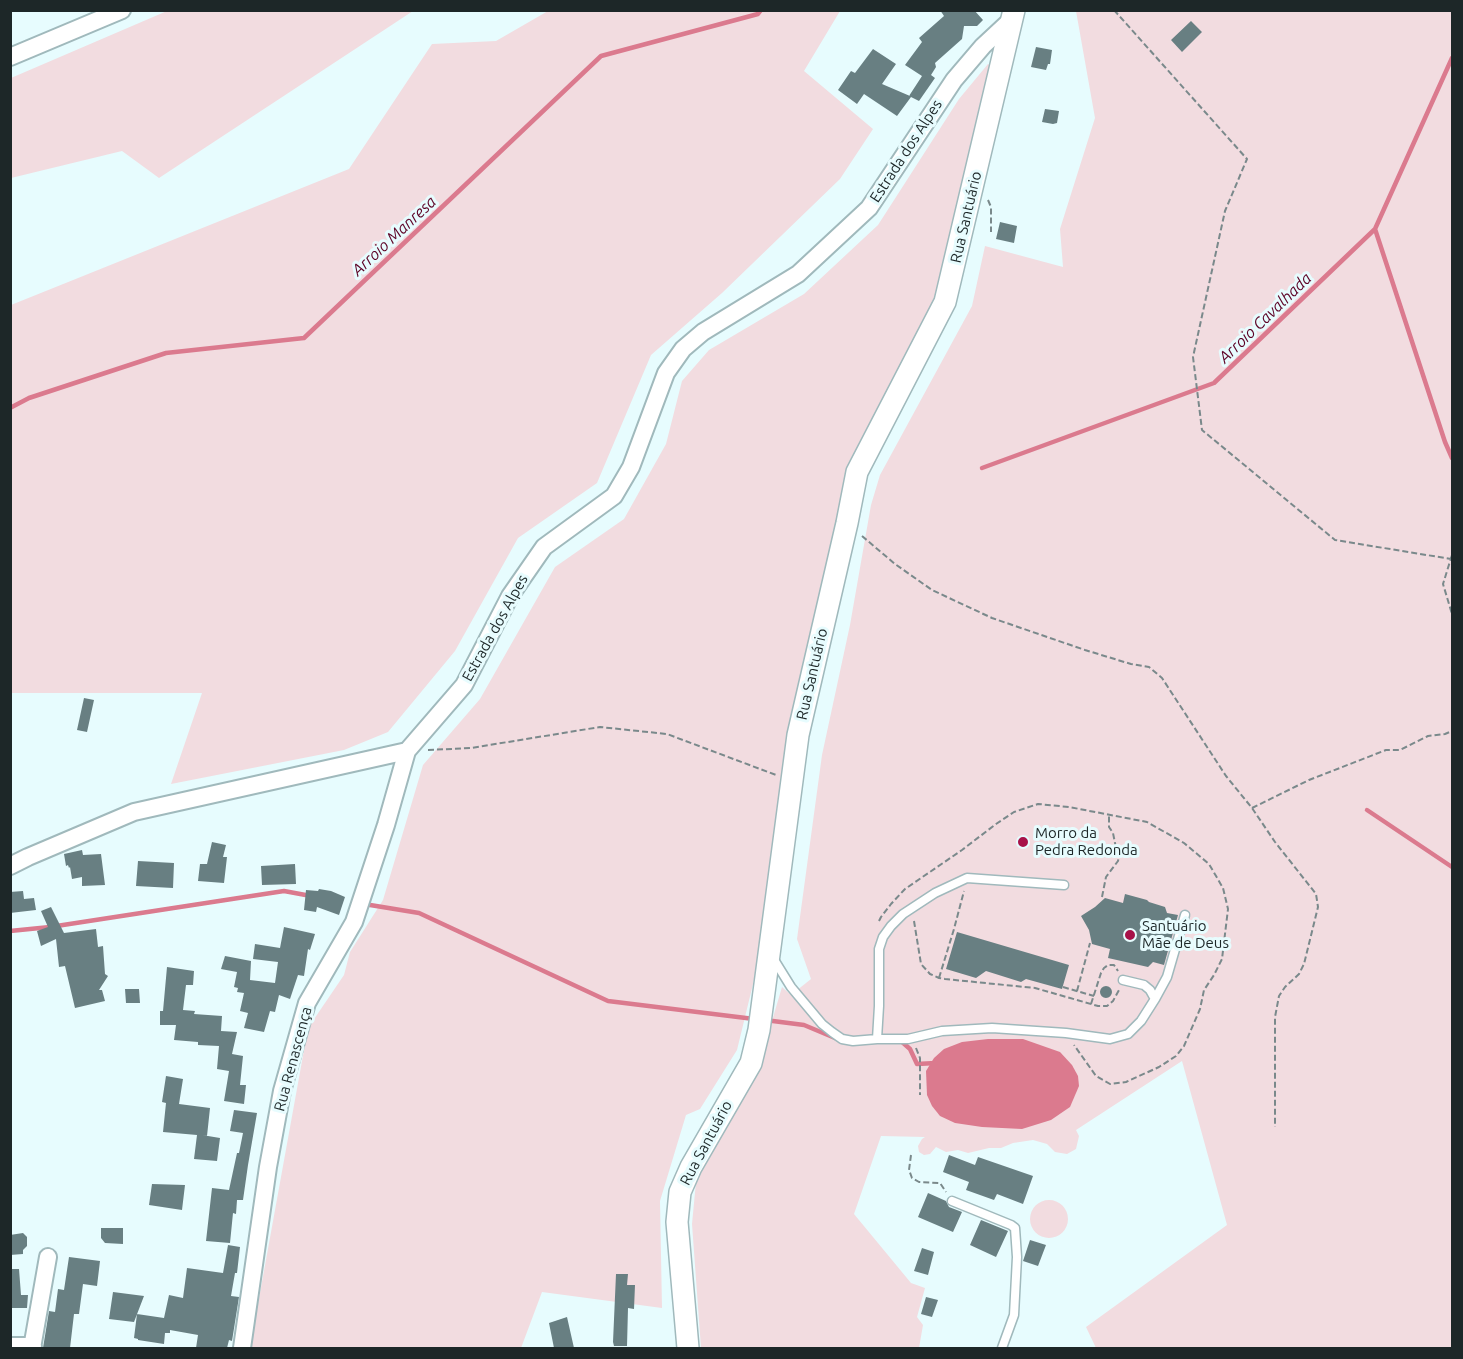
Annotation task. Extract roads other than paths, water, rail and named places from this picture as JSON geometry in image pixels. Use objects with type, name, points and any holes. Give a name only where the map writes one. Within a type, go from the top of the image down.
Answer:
[{"type":"street","points":[[10,57],[122,10]]},
{"type":"street","name":"Rua Santuário","points":[[688,1348],[677,1222],[680,1192],[691,1167],[751,1063],[759,1030],[798,735],[857,472],[945,302],[1013,14]]},
{"type":"street","name":"Estrada dos Alpes","points":[[407,751],[464,685],[510,596],[544,547],[614,496],[631,467],[666,373],[683,349],[703,332],[798,274],[870,208],[954,80],[1013,14]]},
{"type":"street","points":[[10,866],[134,812],[407,751]]},
{"type":"street","name":"Rua Renascença","points":[[242,1348],[268,1167],[282,1091],[307,1003],[354,922],[386,825],[407,751]]},
{"type":"street","points":[[10,1346],[33,1347],[48,1257]]},
{"type":"lane","points":[[876,1039],[879,1006],[879,949],[883,937],[903,914],[935,893],[967,879],[1064,885]]},
{"type":"lane","points":[[770,952],[791,987],[822,1023],[842,1039],[853,1041],[908,1039],[942,1031],[992,1028],[1110,1039],[1128,1034],[1141,1022],[1155,999],[1167,977],[1185,915]]},
{"type":"lane","points":[[1123,980],[1144,985],[1155,999]]},
{"type":"lane","points":[[952,1201],[1014,1228],[1017,1257],[1014,1314],[1002,1348]]},
{"type":"waterway","name":"Arroio Manresa","points":[[10,408],[29,398],[166,353],[304,338],[601,56],[758,14],[761,10]]},
{"type":"waterway","name":"Arroio Cavalhada","points":[[982,468],[1214,383],[1375,229],[1452,58]]},
{"type":"waterway","points":[[1375,229],[1452,458]]},
{"type":"waterway","points":[[1367,810],[1452,867]]},
{"type":"waterway","points":[[10,931],[50,927],[284,891],[311,896]]},
{"type":"waterway","points":[[364,904],[419,913],[608,1001],[754,1019]]},
{"type":"waterway","points":[[765,1020],[804,1025],[835,1038]]},
{"type":"waterway","points":[[901,1041],[910,1049],[917,1064],[936,1063]]},
{"type":"place","name":"Morro da Pedra Redonda","points":[[1023,842]]},
{"type":"place","name":"Santuário Mãe de Deus","points":[[1130,935]]}]
